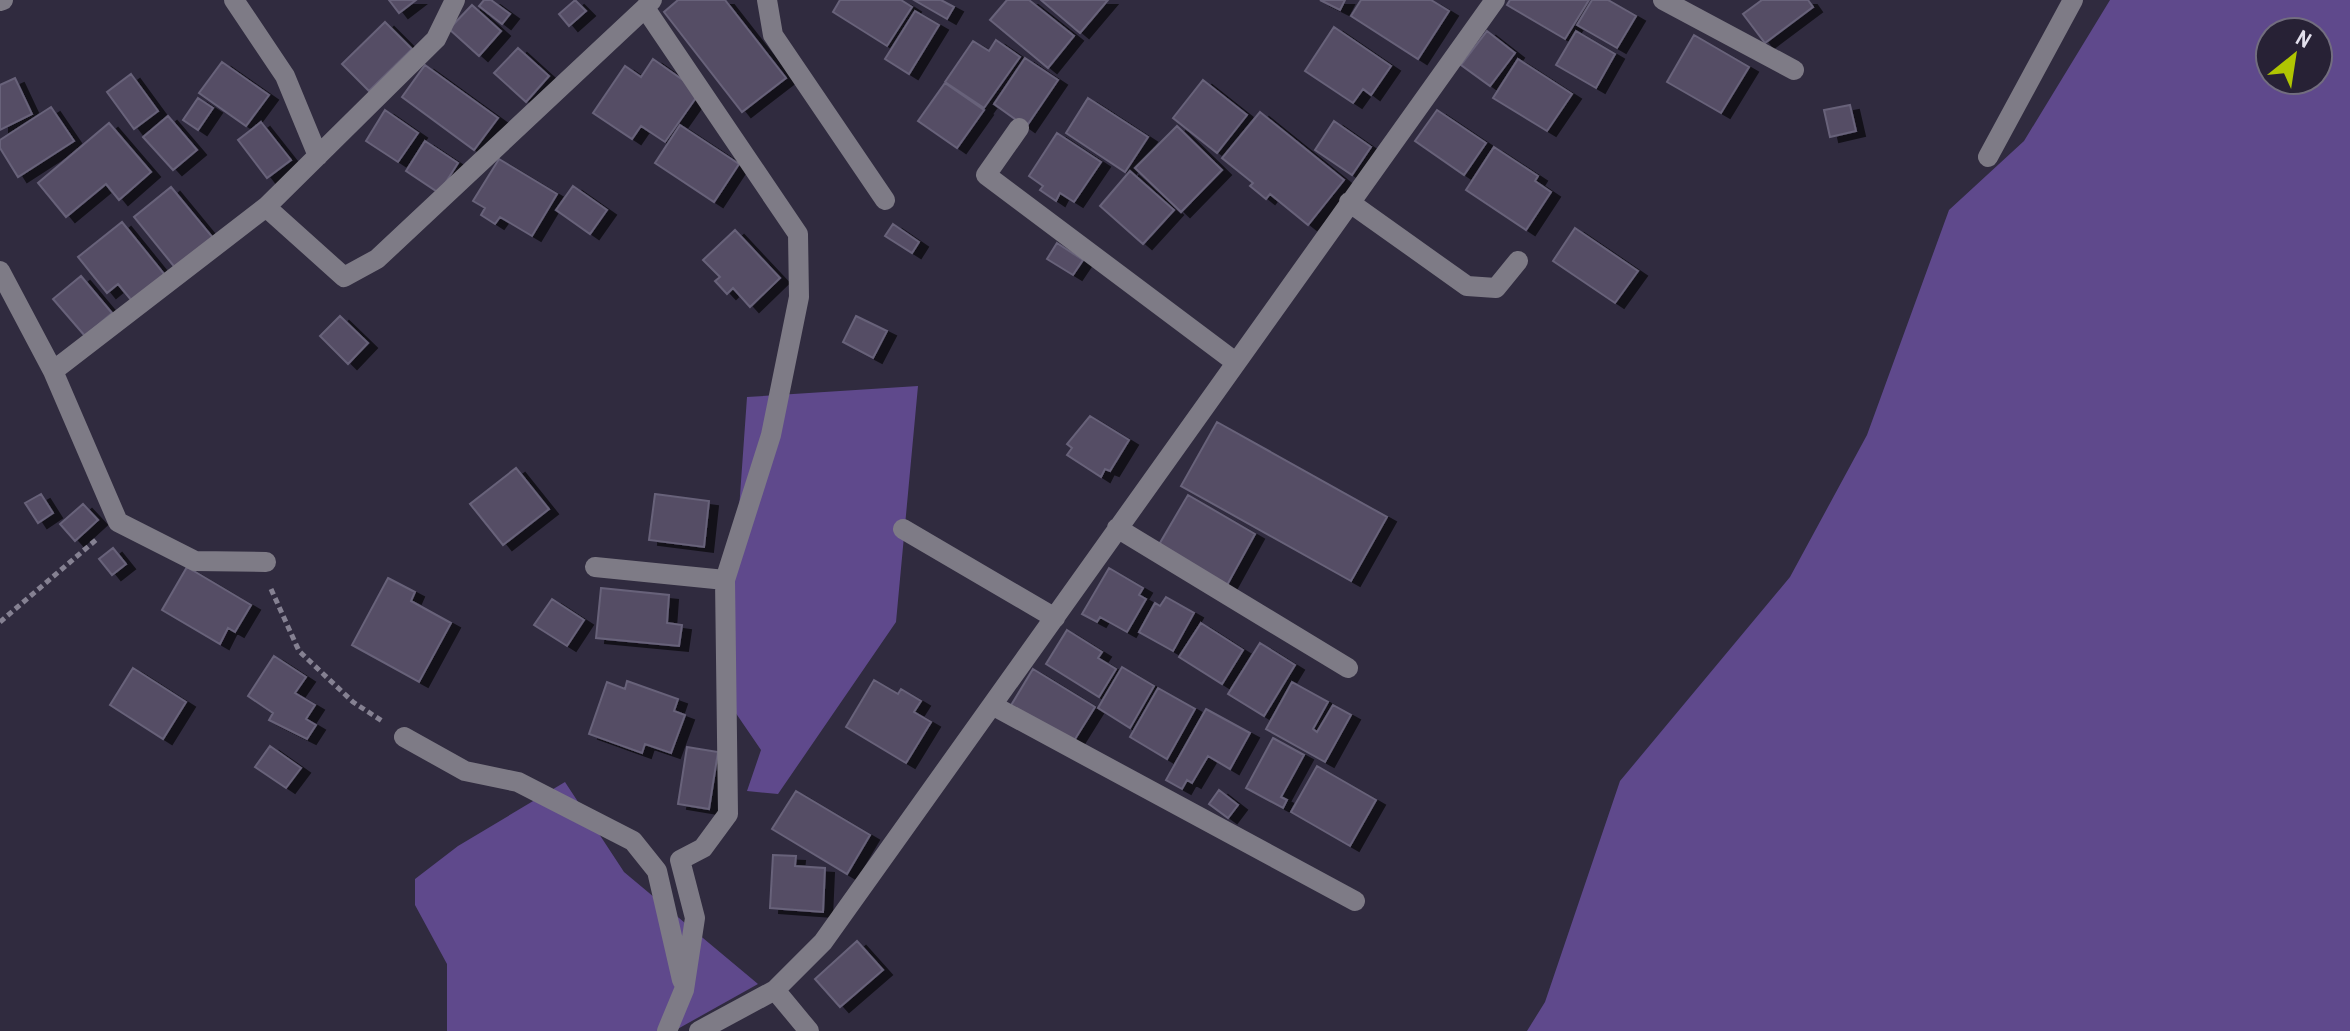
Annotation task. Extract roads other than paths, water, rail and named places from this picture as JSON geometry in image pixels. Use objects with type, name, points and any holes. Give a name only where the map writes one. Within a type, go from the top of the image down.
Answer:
[{"type":"street","points":[[234,0],[285,76],[318,156]]},
{"type":"street","points":[[53,371],[266,207],[436,39],[455,0]]},
{"type":"street","points":[[767,0],[773,35],[885,200]]},
{"type":"street","points":[[1663,0],[1794,70]]},
{"type":"street","points":[[1988,157],[2073,0]]},
{"type":"street","points":[[699,1031],[775,990],[823,942],[1491,1]]},
{"type":"street","points":[[266,207],[344,277],[377,259],[648,4],[798,234],[799,297],[771,435],[725,580],[728,814],[703,848],[680,860],[695,918],[684,990],[667,1031]]},
{"type":"street","points":[[1019,128],[986,175],[1234,361]]},
{"type":"street","points":[[1349,202],[1467,286],[1496,288],[1518,261]]},
{"type":"street","points":[[0,271],[53,371],[118,522],[195,561],[266,562]]},
{"type":"street","points":[[1117,528],[1348,668]]},
{"type":"street","points":[[903,529],[1055,618]]},
{"type":"street","points":[[595,567],[725,580]]},
{"type":"street","points":[[992,705],[1355,901]]},
{"type":"street","points":[[404,737],[465,771],[518,782],[633,841],[657,871],[684,990]]},
{"type":"street","points":[[775,990],[809,1031]]}]
